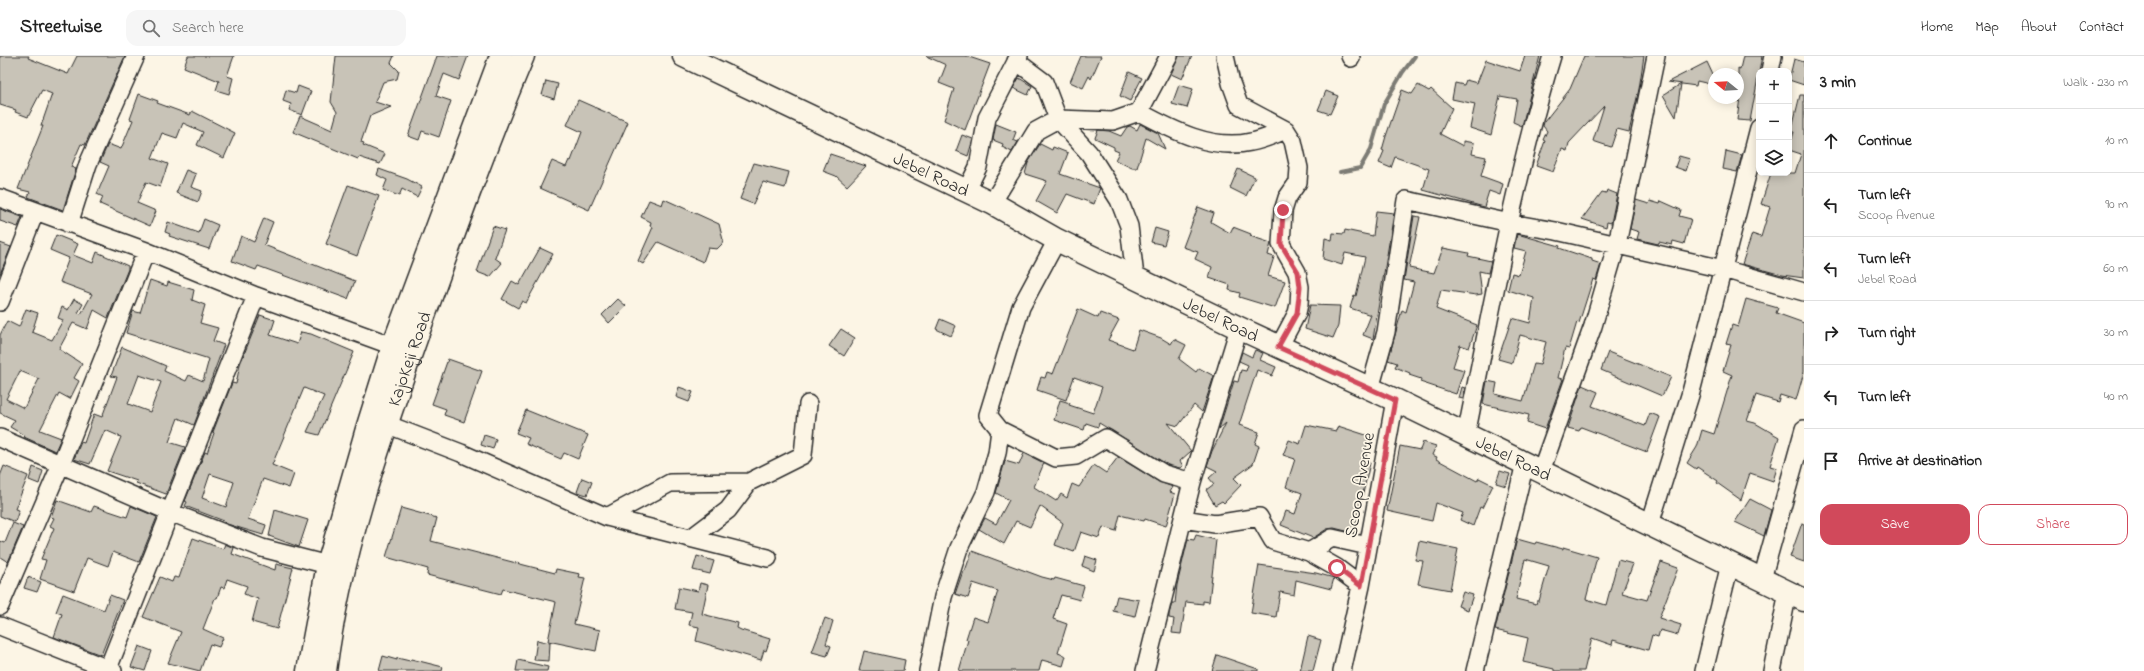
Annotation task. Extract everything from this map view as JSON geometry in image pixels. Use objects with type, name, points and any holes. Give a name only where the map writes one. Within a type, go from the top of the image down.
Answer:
[{"type":"main road","name":"KajoKeji Road","points":[[308,671],[328,565],[349,486],[393,346],[500,56]]},
{"type":"main road","name":"KajoKeji Road","points":[[325,671],[342,581],[360,505],[386,424],[475,174],[523,56]]},
{"type":"main road","name":"Jebel Road","points":[[684,56],[992,202],[1057,240],[1278,347],[1395,400],[1796,596]]},
{"type":"street","points":[[69,224],[88,164],[136,56]]},
{"type":"street","points":[[992,202],[1019,155],[1036,131],[1058,119],[1113,121],[1139,112],[1169,56]]},
{"type":"street","points":[[1226,56],[1231,83],[1239,105],[1286,130],[1293,141],[1300,178],[1287,198],[1283,210],[1281,244],[1298,272],[1300,287],[1297,313],[1278,347]]},
{"type":"street","points":[[1466,435],[1510,223],[1541,90],[1552,56]]},
{"type":"street","points":[[1475,671],[1533,467],[1593,326],[1617,244],[1656,56]]},
{"type":"street","points":[[1771,68],[1773,56]]},
{"type":"street","points":[[966,191],[978,167],[987,118],[1017,59],[1044,82],[1058,119],[1089,153],[1118,200],[1129,226],[1135,278]]},
{"type":"street","points":[[1139,112],[1197,140],[1217,142],[1251,142],[1286,130]]},
{"type":"street","points":[[1650,524],[1691,392],[1724,269],[1756,140]]},
{"type":"street","points":[[0,198],[146,252],[256,296],[393,346]]},
{"type":"street","points":[[1370,389],[1386,332],[1406,200],[1510,223],[1617,244],[1724,269],[1804,292]]},
{"type":"street","points":[[0,302],[35,212]]},
{"type":"street","points":[[1057,240],[1021,307],[988,415],[1000,430],[1056,458],[1076,456],[1106,438],[1164,474],[1192,482]]},
{"type":"street","points":[[0,606],[61,464],[146,252]]},
{"type":"street","points":[[0,626],[109,670],[256,296]]},
{"type":"street","points":[[1145,671],[1192,482],[1238,328]]},
{"type":"street","name":"Scoop Avenue","points":[[1342,671],[1361,586],[1395,400]]},
{"type":"street","points":[[607,517],[670,483],[749,482],[803,455],[808,404]]},
{"type":"street","points":[[386,424],[461,453],[607,517],[768,558]]},
{"type":"street","points":[[1762,579],[1804,429]]},
{"type":"street","points":[[928,671],[943,597],[959,548],[986,492],[997,453],[1000,430]]},
{"type":"street","points":[[0,438],[170,512],[262,548],[328,565]]},
{"type":"street","points":[[691,538],[728,510],[749,482]]},
{"type":"street","points":[[1183,519],[1215,524],[1259,517],[1273,541],[1309,552],[1337,568],[1361,586]]},
{"type":"street","points":[[1309,552],[1332,538],[1368,546]]},
{"type":"street","points":[[1704,671],[1730,564]]},
{"type":"street","points":[[1772,671],[1796,596]]},
{"type":"building","points":[[0,56],[29,56],[28,58],[68,74],[77,56],[125,56],[85,145],[81,144],[71,167],[76,169],[63,210],[28,197],[30,192],[18,189],[43,126],[41,126],[52,94],[42,90],[28,117],[15,112],[16,110],[0,105]]},
{"type":"building","points":[[188,56],[234,56],[227,76],[233,78],[229,94],[216,90],[219,81],[184,67]]},
{"type":"building","points":[[336,56],[394,56],[391,63],[399,71],[397,79],[383,82],[375,102],[391,107],[370,116],[361,142],[364,143],[363,145],[385,154],[380,164],[359,157],[358,159],[293,132],[300,116],[332,130],[337,112],[331,102]]},
{"type":"building","points":[[437,56],[468,56],[459,80],[444,74],[436,96],[451,101],[439,137],[422,131],[419,140],[408,136]]},
{"type":"building","points":[[926,56],[966,56],[990,64],[965,130],[944,120],[954,89],[939,83],[946,65]]},
{"type":"building","points":[[1081,56],[1101,56],[1091,79],[1089,76],[1083,88],[1070,82]]},
{"type":"building","points":[[1179,56],[1192,56],[1182,79],[1171,74]]},
{"type":"building","points":[[1525,56],[1540,56],[1522,126],[1513,122],[1517,99],[1500,96],[1491,135],[1470,128],[1475,104],[1452,99],[1455,83],[1464,85],[1466,80],[1477,83],[1486,60],[1520,71]]},
{"type":"building","points":[[1584,56],[1644,56],[1639,89],[1629,132],[1617,129],[1611,147],[1593,141],[1604,106],[1569,143],[1567,151],[1562,149],[1553,172],[1536,166],[1547,131],[1543,126],[1544,122],[1570,89]]},
{"type":"building","points":[[1743,56],[1762,56],[1760,68],[1756,68],[1756,88],[1750,121],[1737,120],[1739,104],[1744,104],[1744,68],[1740,68]]},
{"type":"building","points":[[1794,59],[1804,62],[1804,85],[1792,81],[1792,68]]},
{"type":"building","points":[[1707,62],[1710,68],[1708,68],[1708,84],[1697,81],[1696,86],[1668,82]]},
{"type":"building","points":[[1129,72],[1142,78],[1130,101],[1120,96]]},
{"type":"building","points":[[1019,78],[1032,86],[1028,95],[1013,88]]},
{"type":"building","points":[[546,81],[558,84],[554,99],[542,95]]},
{"type":"building","points":[[1681,84],[1676,117],[1663,95]]},
{"type":"building","points":[[1179,85],[1193,89],[1187,108],[1172,104]]},
{"type":"building","points":[[1418,85],[1429,91],[1431,89],[1452,108],[1440,134],[1463,146],[1463,141],[1474,143],[1472,154],[1486,157],[1481,176],[1503,184],[1500,195],[1489,191],[1484,207],[1423,190],[1429,169],[1395,157],[1391,168],[1379,163],[1384,151],[1382,150],[1386,136],[1402,90],[1412,94]]},
{"type":"building","points":[[298,86],[311,91],[302,115],[289,110],[291,104],[283,101],[286,90],[296,93]]},
{"type":"building","points":[[1326,91],[1338,96],[1330,114],[1318,110]]},
{"type":"building","points":[[139,94],[158,101],[157,103],[190,115],[192,111],[235,133],[224,158],[197,145],[203,132],[183,123],[177,138],[162,133],[152,158],[168,164],[160,187],[146,182],[137,203],[156,211],[150,226],[100,204],[103,197],[97,194],[109,166],[100,162],[108,144],[121,149],[133,120],[130,119]]},
{"type":"building","points":[[1800,95],[1804,95],[1804,278],[1782,275],[1742,264],[1752,234],[1761,237],[1770,207],[1761,204],[1770,176],[1792,176],[1792,173],[1795,173],[1801,154],[1792,151],[1792,138],[1794,132],[1792,132]]},
{"type":"building","points":[[578,100],[628,122],[589,210],[540,188],[552,161],[566,167],[569,160],[571,161],[582,132],[567,125]]},
{"type":"building","points":[[996,124],[1016,132],[1013,140],[1018,142],[1012,152],[1002,147],[1003,144],[993,140]]},
{"type":"building","points":[[1140,124],[1158,133],[1165,149],[1146,138],[1137,168],[1132,168],[1115,160],[1119,152],[1114,150],[1114,147],[1095,138],[1098,130],[1109,131],[1121,136],[1127,127],[1130,126],[1137,130]]},
{"type":"building","points":[[962,135],[973,139],[968,156],[956,151]]},
{"type":"building","points":[[1040,144],[1052,150],[1053,147],[1068,153],[1060,174],[1100,188],[1094,204],[1067,194],[1057,213],[1036,201],[1047,181],[1025,174],[1028,163]]},
{"type":"building","points":[[1726,151],[1742,155],[1737,172],[1723,169]]},
{"type":"building","points":[[830,154],[866,166],[847,186],[836,176],[823,171]]},
{"type":"building","points":[[1679,156],[1690,159],[1686,171],[1675,167]]},
{"type":"building","points":[[754,163],[789,172],[785,188],[763,182],[753,204],[740,199]]},
{"type":"building","points":[[379,169],[407,179],[422,187],[417,197],[402,189],[399,196],[383,190],[387,180],[377,175]]},
{"type":"building","points":[[1238,169],[1255,177],[1246,196],[1230,188]]},
{"type":"building","points":[[186,170],[196,174],[191,187],[202,191],[198,202],[176,193]]},
{"type":"building","points":[[348,185],[379,196],[357,256],[326,244]]},
{"type":"building","points":[[1607,190],[1617,194],[1611,223],[1607,222],[1606,227],[1582,219],[1602,192],[1606,193]]},
{"type":"building","points":[[664,199],[719,224],[723,240],[722,244],[717,249],[708,248],[703,262],[658,242],[643,264],[638,261],[653,227],[650,226],[651,222],[641,217],[649,200],[662,205]]},
{"type":"building","points":[[1636,200],[1649,204],[1650,201],[1660,204],[1661,201],[1681,210],[1679,216],[1691,219],[1684,244],[1673,241],[1672,245],[1659,242],[1658,244],[1637,239],[1639,232],[1630,229]]},
{"type":"building","points":[[1198,207],[1214,213],[1211,222],[1230,233],[1233,227],[1251,234],[1250,236],[1271,243],[1268,255],[1274,257],[1268,276],[1285,281],[1275,308],[1239,297],[1240,293],[1229,290],[1230,285],[1209,278],[1212,267],[1195,259],[1198,252],[1183,247]]},
{"type":"building","points":[[0,209],[22,217],[18,227],[0,221]]},
{"type":"building","points":[[1376,211],[1394,213],[1373,339],[1363,335],[1371,315],[1350,308],[1354,295],[1356,296],[1365,257],[1345,253],[1342,265],[1323,259],[1325,238],[1332,240],[1333,233],[1344,234],[1345,230],[1373,236]]},
{"type":"building","points":[[1414,216],[1420,217],[1409,268],[1434,273],[1443,248],[1469,253],[1468,256],[1491,261],[1488,273],[1479,271],[1482,294],[1476,295],[1441,290],[1436,309],[1477,325],[1469,348],[1460,345],[1453,367],[1464,370],[1456,394],[1420,382],[1421,379],[1409,375],[1410,373],[1395,367],[1397,363],[1388,360],[1402,310],[1406,312],[1414,282],[1404,280]]},
{"type":"building","points":[[264,218],[273,222],[264,245],[355,281],[348,299],[258,266],[256,270],[232,261],[241,236],[254,242]]},
{"type":"building","points":[[204,219],[218,225],[209,249],[169,236],[170,234],[165,232],[168,222],[199,233]]},
{"type":"building","points":[[493,226],[505,230],[495,258],[502,263],[490,277],[477,272]]},
{"type":"building","points":[[1155,228],[1168,232],[1164,245],[1151,242]]},
{"type":"building","points":[[1517,234],[1560,246],[1559,248],[1592,259],[1592,261],[1601,264],[1596,280],[1593,279],[1569,349],[1565,348],[1558,378],[1563,379],[1545,429],[1527,423],[1529,415],[1483,404],[1487,381],[1497,383],[1495,394],[1523,401],[1534,364],[1540,365],[1546,342],[1520,335],[1512,363],[1498,359],[1512,318],[1530,323],[1534,298],[1508,290],[1512,273],[1519,275],[1526,251],[1514,248]]},
{"type":"building","points":[[56,235],[78,244],[73,255],[93,263],[97,252],[128,266],[108,318],[94,310],[87,329],[73,323],[59,349],[82,364],[74,378],[79,381],[70,399],[59,393],[40,430],[61,438],[55,451],[24,437],[25,436],[10,427],[15,420],[0,413],[0,335],[7,321],[19,327],[26,309],[38,313],[32,332],[52,340],[63,320],[58,318],[62,307],[68,310],[74,299],[83,304],[78,313],[81,314],[92,294],[60,282],[69,258],[50,250]],"holes":[[[20,371],[39,379],[24,408],[6,399]]]},
{"type":"building","points":[[0,243],[11,247],[0,274]]},
{"type":"building","points":[[540,248],[553,254],[526,303],[522,301],[518,308],[502,299],[512,281],[519,285]]},
{"type":"building","points":[[150,280],[167,286],[168,282],[194,290],[192,300],[205,305],[200,323],[218,328],[213,341],[224,345],[194,425],[178,418],[169,442],[185,447],[166,494],[136,483],[137,481],[107,471],[121,437],[105,430],[90,464],[74,459],[81,442],[84,443],[94,414],[102,417],[117,377],[111,376],[122,347],[166,366],[164,371],[186,381],[189,375],[203,381],[209,359],[126,333],[133,311],[140,313]],"holes":[[[139,375],[161,382],[150,412],[128,404]]]},
{"type":"building","points":[[618,299],[626,306],[609,323],[602,315]]},
{"type":"building","points":[[1746,299],[1778,308],[1776,313],[1804,323],[1804,372],[1796,400],[1780,395],[1778,402],[1756,395],[1747,421],[1755,423],[1779,437],[1770,466],[1777,468],[1773,481],[1750,473],[1741,500],[1717,483],[1718,481],[1697,467],[1696,469],[1687,463],[1697,447],[1702,430],[1714,434],[1732,375],[1723,371],[1731,345],[1726,344],[1732,325],[1738,327]]},
{"type":"building","points":[[1310,305],[1340,306],[1338,326],[1333,338],[1305,329]]},
{"type":"building","points":[[1078,309],[1098,318],[1100,313],[1119,320],[1108,340],[1133,349],[1139,330],[1161,338],[1171,344],[1174,339],[1186,345],[1179,359],[1196,372],[1199,368],[1214,376],[1202,412],[1194,405],[1178,426],[1168,423],[1191,451],[1180,461],[1183,466],[1180,468],[1168,465],[1099,423],[1098,427],[1086,423],[1084,430],[1054,420],[1060,400],[1070,403],[1069,405],[1093,413],[1102,387],[1074,377],[1066,400],[1037,390],[1041,377],[1045,378],[1047,372],[1053,374]]},
{"type":"building","points":[[260,315],[275,320],[270,335],[297,344],[301,332],[311,334],[354,352],[319,435],[307,432],[324,396],[304,388],[272,465],[294,474],[289,488],[263,479],[248,519],[266,525],[263,535],[227,524],[224,521],[185,506],[187,502],[185,501],[205,452],[207,453],[214,433],[213,432],[232,383],[236,384],[240,364]],"holes":[[[210,474],[234,482],[226,507],[202,498]]]},
{"type":"building","points":[[940,319],[956,326],[951,336],[936,329]]},
{"type":"building","points":[[841,329],[855,338],[844,356],[829,346]]},
{"type":"building","points":[[1255,350],[1263,353],[1260,360],[1276,367],[1272,376],[1257,370],[1239,425],[1259,432],[1255,444],[1259,446],[1253,464],[1234,478],[1241,485],[1224,503],[1222,501],[1215,505],[1206,490],[1214,484],[1209,478],[1217,471],[1207,466],[1212,451],[1226,423],[1219,429],[1234,381],[1238,382],[1241,370],[1246,371],[1248,365],[1239,361],[1242,352],[1252,357]]},
{"type":"building","points":[[1608,352],[1671,377],[1662,396],[1601,370]]},
{"type":"building","points":[[448,359],[482,371],[464,422],[444,415],[446,409],[432,404]]},
{"type":"building","points":[[1582,385],[1598,392],[1592,406],[1645,426],[1650,413],[1660,417],[1647,452],[1581,427],[1579,431],[1568,428]]},
{"type":"building","points":[[679,387],[693,392],[689,402],[676,397]]},
{"type":"building","points":[[1462,387],[1465,388],[1463,399],[1459,398]]},
{"type":"building","points":[[526,410],[588,435],[578,459],[564,453],[561,459],[526,444],[529,438],[516,433]]},
{"type":"building","points":[[1306,425],[1336,431],[1338,426],[1369,436],[1365,451],[1367,451],[1365,462],[1370,463],[1354,533],[1334,528],[1327,529],[1313,538],[1281,525],[1286,511],[1295,514],[1302,493],[1286,487],[1295,459],[1283,455],[1289,440],[1300,444]]},
{"type":"building","points":[[484,435],[496,439],[493,449],[481,445]]},
{"type":"building","points":[[1423,442],[1436,446],[1432,455],[1437,457],[1436,459],[1477,481],[1479,478],[1493,485],[1482,508],[1480,507],[1473,526],[1460,520],[1463,513],[1436,503],[1432,521],[1387,511],[1400,446],[1420,450]]},
{"type":"building","points":[[1024,453],[1044,463],[1034,487],[1056,501],[1061,494],[1067,498],[1072,484],[1079,487],[1094,465],[1106,473],[1118,457],[1159,482],[1173,487],[1170,492],[1175,494],[1166,526],[1145,519],[1144,521],[1120,515],[1116,531],[1103,527],[1099,538],[1081,532],[1074,552],[1055,545],[1063,523],[1040,506],[1030,527],[1016,521],[1004,544],[979,529],[985,518],[996,524],[1009,500],[996,493],[1005,461],[1019,465]]},
{"type":"building","points":[[4,466],[28,476],[15,509],[19,510],[15,522],[0,516],[0,476]]},
{"type":"building","points":[[33,467],[43,471],[39,484],[29,480]]},
{"type":"building","points":[[1500,471],[1510,474],[1506,486],[1496,483]]},
{"type":"building","points":[[582,478],[592,482],[587,495],[577,492]]},
{"type":"building","points":[[1750,499],[1771,510],[1764,536],[1735,522]]},
{"type":"building","points":[[57,500],[91,512],[94,506],[127,517],[131,506],[157,517],[139,562],[113,552],[108,566],[87,558],[74,591],[40,579],[46,560],[41,559],[54,528],[50,526],[54,518],[51,517]]},
{"type":"building","points":[[401,508],[437,518],[431,541],[555,573],[556,569],[580,574],[579,577],[585,578],[574,624],[600,630],[596,651],[548,641],[556,602],[503,589],[501,594],[427,575],[428,569],[386,557]]},
{"type":"building","points":[[275,510],[308,520],[299,547],[269,536]]},
{"type":"building","points":[[13,523],[23,527],[8,562],[0,557],[0,541],[5,543]]},
{"type":"building","points":[[1802,523],[1804,524],[1804,562],[1790,557]]},
{"type":"building","points":[[1196,535],[1216,540],[1209,602],[1203,601],[1203,604],[1186,602],[1181,634],[1172,633],[1174,619],[1169,618],[1169,614],[1172,603],[1175,603],[1177,585],[1188,539],[1194,540]]},
{"type":"building","points":[[193,538],[223,549],[225,544],[234,548],[232,554],[275,570],[276,564],[293,568],[277,629],[252,622],[258,599],[244,594],[247,586],[227,579],[224,588],[221,587],[217,598],[215,598],[203,629],[223,638],[219,647],[210,644],[200,671],[168,663],[181,632],[143,617],[160,577],[172,582],[174,577],[179,578]]},
{"type":"building","points":[[1517,539],[1563,549],[1563,547],[1597,557],[1586,599],[1606,605],[1618,560],[1633,564],[1622,593],[1647,600],[1661,562],[1678,568],[1659,618],[1681,625],[1678,635],[1660,630],[1658,637],[1652,635],[1648,650],[1613,640],[1612,645],[1592,638],[1584,671],[1554,671],[1554,669],[1523,662],[1528,638],[1495,630]],"holes":[[[1525,559],[1549,566],[1539,601],[1537,601],[1536,604],[1516,599]]]},
{"type":"building","points":[[1419,541],[1458,549],[1450,590],[1418,584],[1423,561],[1415,560]]},
{"type":"building","points":[[972,551],[1042,577],[1054,580],[1055,578],[1084,586],[1080,600],[1061,595],[1053,619],[1067,624],[1058,653],[1066,656],[1063,666],[1042,660],[1039,671],[959,671],[968,640],[966,639],[973,617],[988,622],[998,591],[973,583],[968,598],[955,594]]},
{"type":"building","points":[[697,556],[714,561],[710,574],[693,570]]},
{"type":"building","points":[[1085,556],[1097,560],[1094,571],[1082,566]]},
{"type":"building","points":[[1259,565],[1316,573],[1334,578],[1331,589],[1296,580],[1294,595],[1280,592],[1276,617],[1251,613]]},
{"type":"building","points":[[28,577],[41,582],[37,592],[24,588]]},
{"type":"building","points":[[700,583],[708,585],[702,614],[738,623],[737,628],[741,630],[770,639],[761,660],[696,641],[699,627],[689,625],[692,612],[675,609],[679,587],[698,591]]},
{"type":"building","points":[[1463,592],[1473,595],[1468,610],[1458,606]]},
{"type":"building","points":[[63,594],[104,610],[110,595],[123,600],[101,655],[54,637],[62,614],[56,612]]},
{"type":"building","points":[[1117,596],[1139,600],[1135,616],[1113,611]]},
{"type":"building","points":[[825,618],[833,621],[826,644],[831,646],[827,656],[812,652]]},
{"type":"building","points":[[1308,636],[1321,640],[1313,671],[1300,671]]},
{"type":"building","points":[[537,640],[550,643],[549,661],[534,660]]},
{"type":"building","points":[[139,646],[152,651],[145,671],[131,667]]},
{"type":"building","points":[[864,651],[905,660],[903,671],[859,671]]},
{"type":"building","points":[[1217,655],[1258,669],[1258,671],[1212,671]]},
{"type":"building","points":[[383,656],[397,660],[397,658],[410,661],[411,659],[443,667],[442,671],[379,671]]},
{"type":"building","points":[[518,660],[548,667],[547,671],[516,671]]},
{"type":"waterway","points":[[1340,172],[1360,168],[1371,149],[1384,104],[1403,72],[1415,56]]},
{"type":"route","points":[[1283,210],[1281,244],[1288,259],[1298,272],[1300,287],[1297,313],[1278,347],[1395,400],[1361,586],[1337,568]]}]
